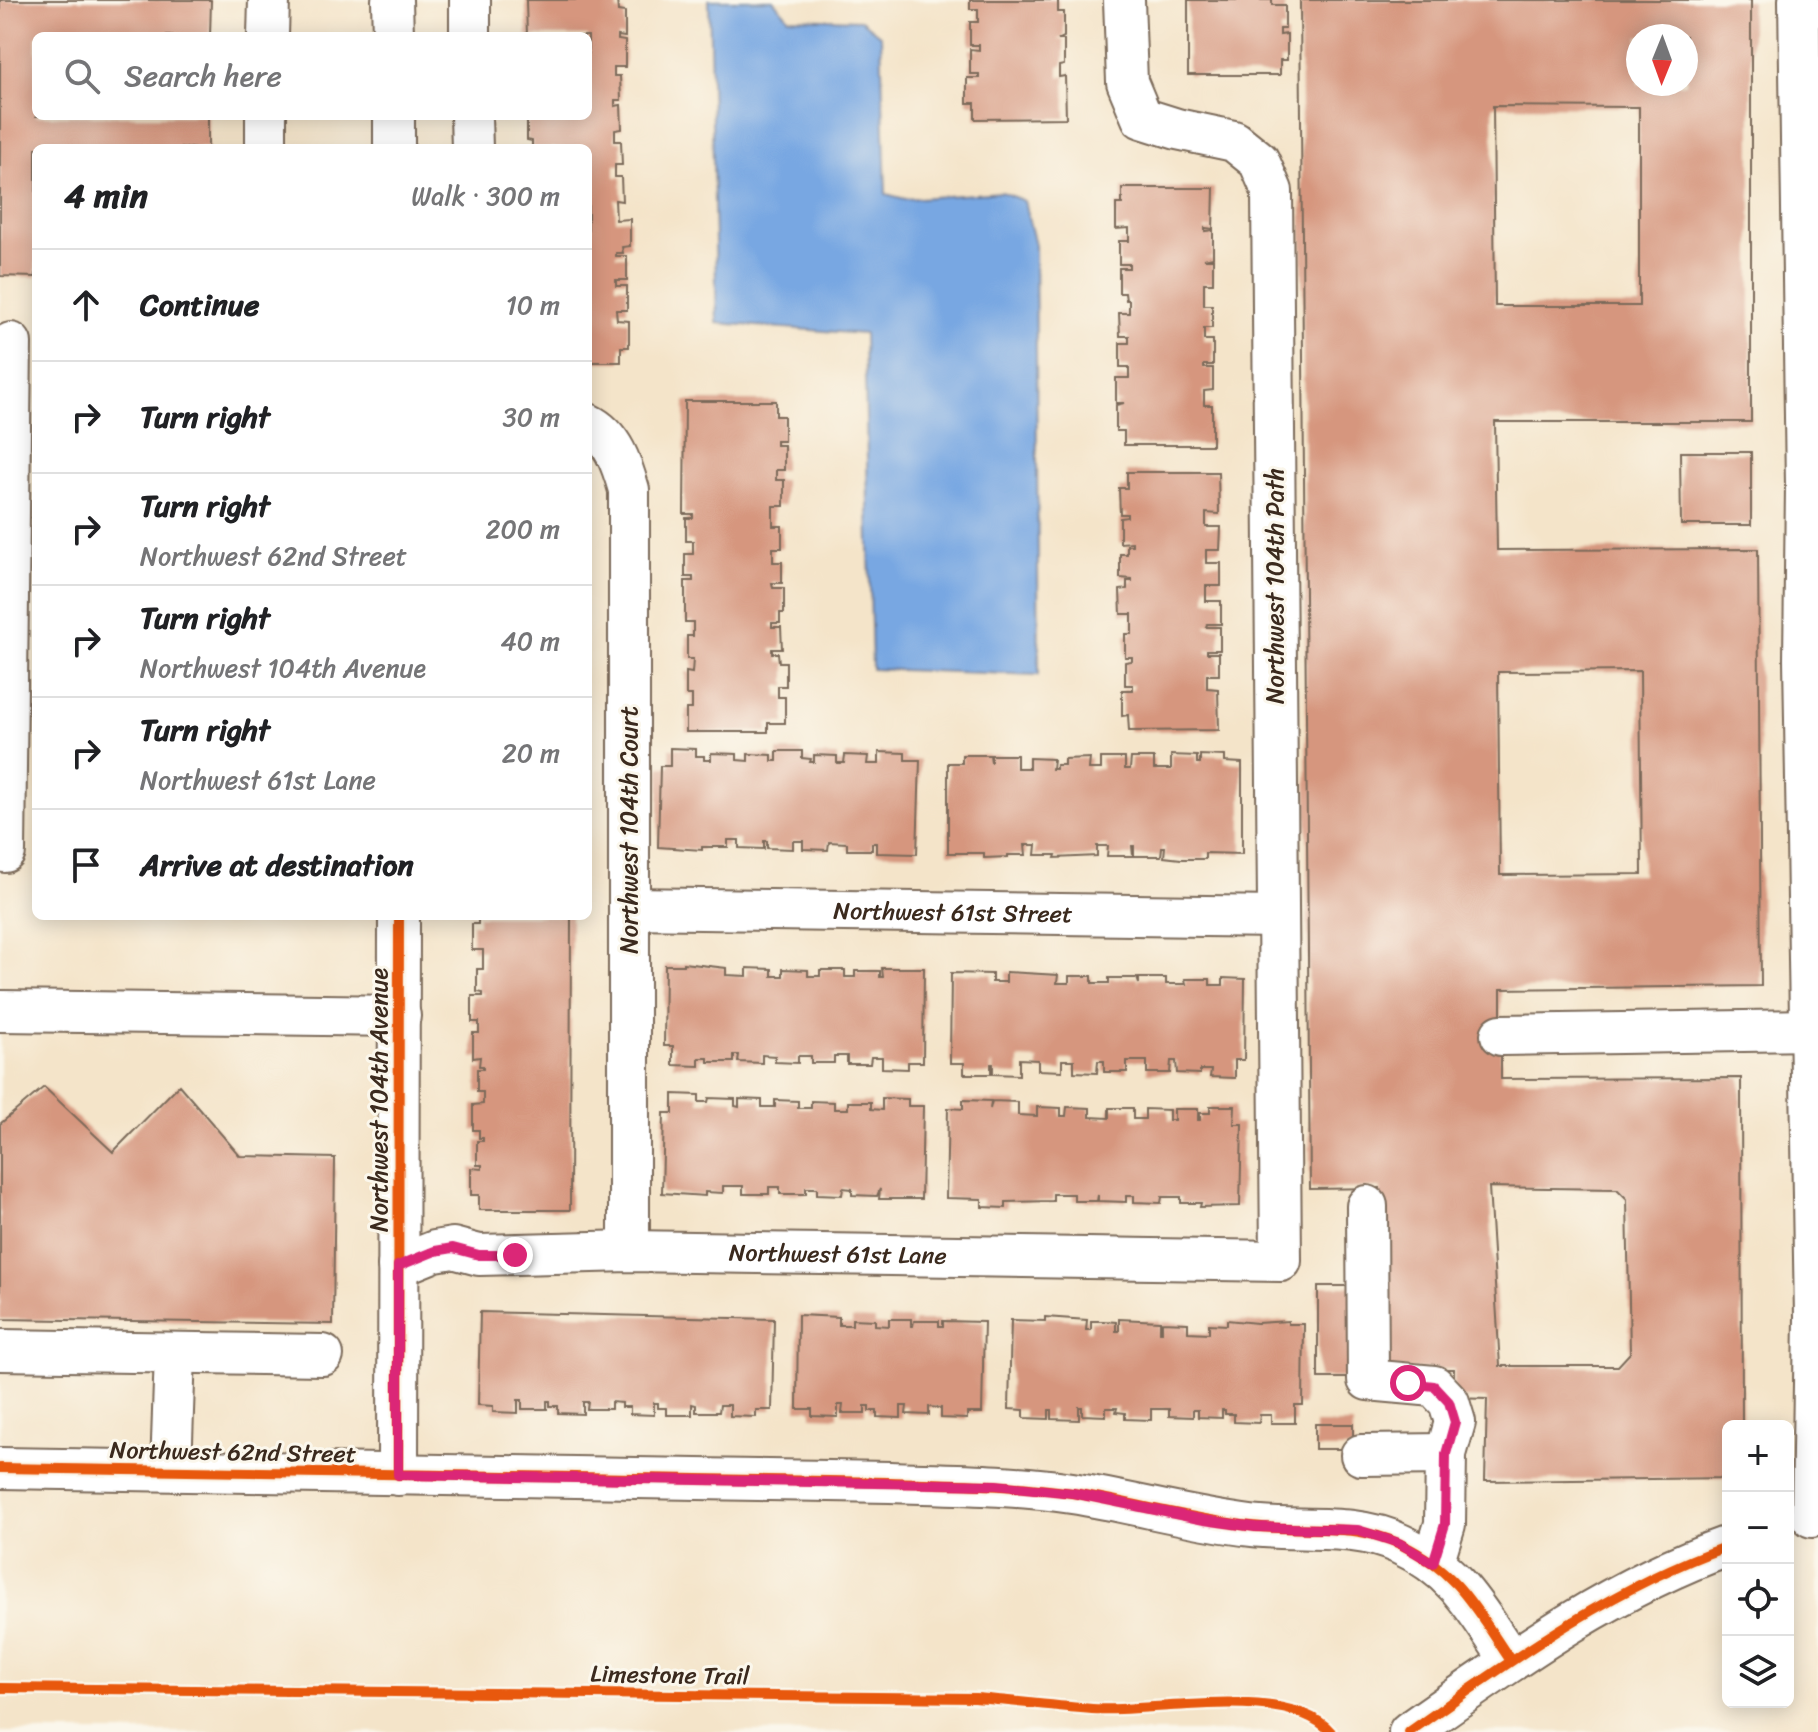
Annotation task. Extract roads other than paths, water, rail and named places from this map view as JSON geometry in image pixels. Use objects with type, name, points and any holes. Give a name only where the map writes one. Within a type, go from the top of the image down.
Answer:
[{"type":"street","points":[[268,32],[269,0]]},
{"type":"street","points":[[392,0],[393,32]]},
{"type":"street","points":[[470,0],[470,32]]},
{"type":"street","name":"Northwest 104th Path","points":[[1124,0],[1127,82],[1142,118],[1234,141],[1259,161],[1272,191],[1281,1261]]},
{"type":"street","points":[[1799,0],[1809,129],[1813,946],[1809,1030],[1815,1128],[1817,1317],[1806,1520]]},
{"type":"street","points":[[266,120],[266,144]]},
{"type":"street","points":[[394,120],[394,144]]},
{"type":"street","points":[[471,120],[472,144]]},
{"type":"street","points":[[14,853],[16,343]]},
{"type":"street","name":"Northwest 104th Court","points":[[592,426],[598,429],[621,460],[629,490],[629,1251]]},
{"type":"street","name":"Northwest 61st Street","points":[[629,908],[1278,917]]},
{"type":"street","name":"Northwest 104th Avenue","points":[[398,1475],[399,920]]},
{"type":"street","points":[[0,1011],[400,1016]]},
{"type":"street","points":[[1501,1035],[1809,1030]]},
{"type":"street","points":[[1367,1206],[1368,1380],[1434,1386],[1449,1402],[1455,1422],[1446,1454],[1445,1524],[1433,1563]]},
{"type":"street","name":"Northwest 61st Lane","points":[[398,1266],[435,1251],[453,1248],[479,1255],[629,1251],[1281,1261]]},
{"type":"street","points":[[0,1350],[323,1355]]},
{"type":"street","points":[[171,1470],[175,1353]]},
{"type":"street","points":[[1361,1455],[1446,1454]]},
{"type":"street","name":"Northwest 62nd Street","points":[[0,1468],[996,1485],[1073,1493],[1176,1515],[1255,1527],[1358,1530],[1399,1543],[1433,1563],[1459,1584],[1511,1661]]},
{"type":"street","points":[[1409,1732],[1595,1607],[1636,1585],[1722,1549]]},
{"type":"water","points":[[709,0],[773,0],[789,18],[861,20],[881,36],[886,194],[905,199],[1002,192],[1024,201],[1035,245],[1039,675],[872,669],[864,334],[717,323]]}]
